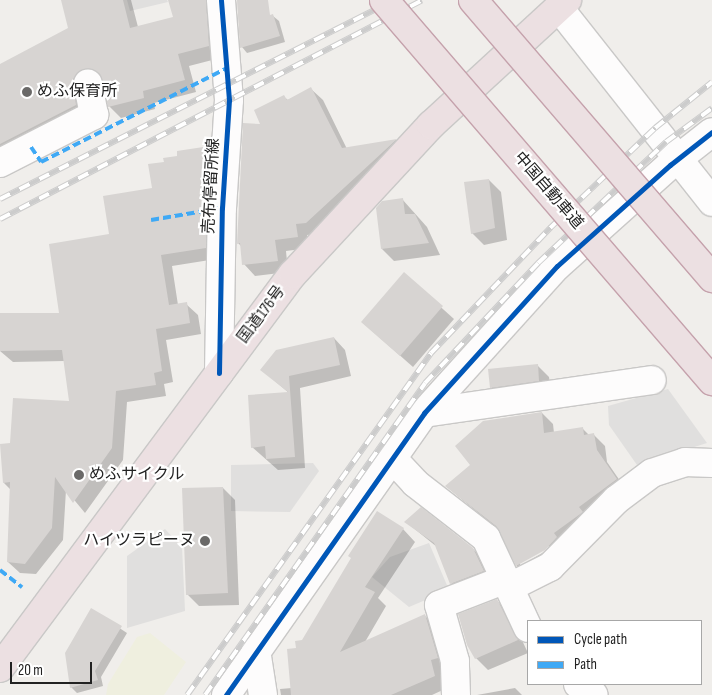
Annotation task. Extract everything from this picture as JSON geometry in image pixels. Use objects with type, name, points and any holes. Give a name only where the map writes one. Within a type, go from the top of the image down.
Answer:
[{"type":"highway","name":"中国自動車道","points":[[384,0],[712,381]]},
{"type":"highway","points":[[473,0],[712,278]]},
{"type":"highway","name":"国道176号","points":[[0,668],[293,274],[431,125],[563,4]]},
{"type":"street","name":"売布停留所線","points":[[219,373],[222,208],[230,100],[221,0]]},
{"type":"street","points":[[563,4],[712,202]]},
{"type":"street","points":[[0,163],[94,116],[88,84]]},
{"type":"street","points":[[226,695],[424,413],[557,266],[678,158],[712,132]]},
{"type":"street","points":[[424,413],[652,380]]},
{"type":"street","points":[[392,458],[415,483],[486,538],[527,626]]},
{"type":"street","points":[[456,695],[455,661],[439,606],[550,567],[616,500],[652,473],[685,462],[712,463]]},
{"type":"street","points":[[256,650],[262,695]]},
{"type":"street","points":[[579,685],[594,695]]},
{"type":"green space","points":[[150,633],[186,662],[164,695],[106,695],[108,684],[137,637]]},
{"type":"shaded area","points":[[127,0],[167,0],[168,2],[130,11]]},
{"type":"shaded area","points":[[668,389],[707,443],[637,465],[609,425],[608,406]]},
{"type":"shaded area","points":[[313,463],[319,471],[290,512],[231,511],[231,465]]},
{"type":"shaded area","points":[[165,529],[182,547],[185,611],[127,628],[127,556]]},
{"type":"shaded area","points":[[429,543],[449,590],[409,607],[372,577],[390,557]]},
{"type":"building","points":[[61,0],[123,0],[130,28],[173,17],[168,0],[206,0],[209,46],[178,54],[185,80],[143,91],[144,98],[108,107],[100,74],[85,69],[73,79],[76,105],[0,144],[0,64],[68,28]]},
{"type":"building","points":[[237,0],[268,0],[270,15],[273,14],[280,36],[240,48]]},
{"type":"building","points":[[311,87],[342,148],[397,139],[306,223],[296,224],[298,237],[275,240],[278,261],[242,265],[240,243],[237,244],[243,123],[260,124],[254,110],[284,95],[287,100]]},
{"type":"building","points":[[210,146],[206,248],[161,255],[169,305],[187,302],[190,323],[156,329],[162,371],[154,373],[156,385],[116,391],[112,448],[73,503],[55,477],[52,528],[25,564],[7,562],[10,482],[3,483],[0,444],[10,443],[13,398],[69,401],[62,350],[0,351],[0,313],[59,313],[49,244],[109,234],[103,196],[152,188],[148,164],[164,162],[163,158],[177,156],[177,151]]},
{"type":"building","points":[[489,179],[495,228],[471,234],[464,182]]},
{"type":"building","points":[[403,198],[405,214],[415,214],[429,243],[381,249],[376,208],[382,201]]},
{"type":"building","points":[[404,272],[443,306],[400,356],[361,322]]},
{"type":"building","points":[[334,337],[340,365],[289,376],[295,457],[266,459],[265,446],[251,448],[248,395],[288,392],[260,370],[276,350]]},
{"type":"building","points":[[538,364],[539,381],[490,388],[488,369]]},
{"type":"building","points":[[542,412],[544,433],[583,427],[584,435],[594,433],[597,450],[617,479],[579,507],[583,512],[554,533],[557,537],[545,550],[516,566],[496,526],[445,486],[470,465],[455,446],[483,421]]},
{"type":"building","name":"ハイツラピーヌ","points":[[223,487],[228,593],[186,595],[182,488]]},
{"type":"building","points":[[421,507],[473,548],[484,571],[450,584],[434,543],[404,522]]},
{"type":"building","points":[[377,511],[404,528],[365,587],[375,592],[340,652],[425,614],[438,658],[431,660],[435,676],[391,695],[291,695],[287,649],[296,648],[295,641],[302,640],[351,558],[348,556]]},
{"type":"building","points":[[497,599],[518,640],[475,659],[467,645],[458,614]]},
{"type":"building","points":[[91,608],[122,626],[95,671],[98,680],[70,688],[65,653]]},
{"type":"railway","points":[[0,199],[394,0]]},
{"type":"railway","points":[[0,219],[422,0]]},
{"type":"railway","points":[[187,695],[431,353],[550,228],[655,128],[712,82]]},
{"type":"railway","points":[[205,695],[425,383],[538,263],[666,142],[712,108]]},
{"type":"marked path","points":[[31,147],[41,162],[227,68]]},
{"type":"marked path","points":[[151,220],[222,208]]},
{"type":"marked path","points":[[0,570],[22,587]]},
{"type":"cycle path","points":[[219,373],[222,208],[229,100],[221,0]]},
{"type":"cycle path","points":[[226,695],[424,413],[557,266],[670,165],[712,132]]},
{"type":"place","name":"めふ保育所","points":[[27,92]]},
{"type":"place","name":"めふサイクル","points":[[79,475]]},
{"type":"place","name":"ハイツラピーヌ","points":[[205,541]]}]
